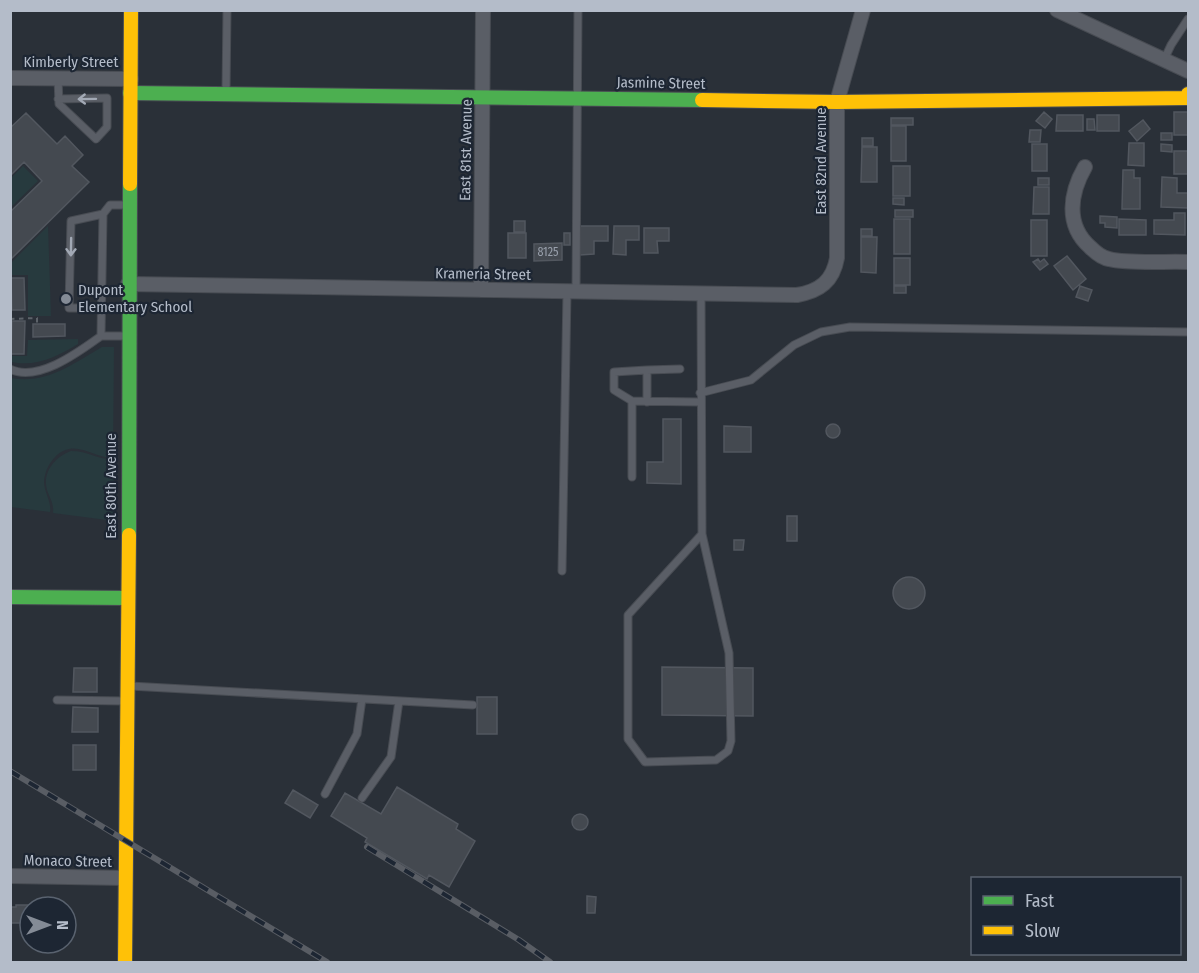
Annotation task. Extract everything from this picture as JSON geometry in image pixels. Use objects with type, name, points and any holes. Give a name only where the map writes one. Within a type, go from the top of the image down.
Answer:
[{"type":"street","name":"East 80th Avenue","points":[[125,963],[131,10]]},
{"type":"street","name":"East 81st Avenue","points":[[481,290],[483,10]]},
{"type":"street","name":"East 82nd Avenue","points":[[831,278],[837,258],[837,102],[863,10]]},
{"type":"street","points":[[1057,10],[1188,71]]},
{"type":"street","name":"Kimberly Street","points":[[10,78],[130,79]]},
{"type":"street","name":"Jasmine Street","points":[[130,93],[837,102],[1186,98],[1188,94]]},
{"type":"street","points":[[1085,167],[1074,191],[1072,212],[1078,232],[1089,247],[1112,260],[1188,262]]},
{"type":"street","name":"Krameria Street","points":[[128,284],[797,295],[818,289],[831,278]]},
{"type":"street","points":[[10,597],[128,598]]},
{"type":"street","name":"Monaco Street","points":[[10,876],[125,878]]},
{"type":"lane","points":[[226,94],[227,10]]},
{"type":"lane","points":[[562,571],[572,292],[578,10]]},
{"type":"lane","points":[[1164,60],[1188,19]]},
{"type":"lane","points":[[58,78],[58,99],[59,104],[96,139],[107,127],[107,98],[58,99]]},
{"type":"lane","points":[[101,336],[103,214],[110,205],[129,205]]},
{"type":"lane","points":[[102,309],[69,308],[71,221],[103,214]]},
{"type":"lane","points":[[701,294],[702,534],[729,653],[731,741],[728,751],[716,760],[645,762],[628,739],[628,615],[702,534]]},
{"type":"lane","points":[[700,393],[751,380],[794,345],[821,332],[850,327],[1188,332]]},
{"type":"lane","points":[[10,369],[39,371],[73,356],[101,336],[128,336]]},
{"type":"lane","points":[[680,369],[614,372],[614,390],[632,402],[700,402]]},
{"type":"lane","points":[[647,370],[647,402]]},
{"type":"lane","points":[[632,402],[632,477]]},
{"type":"lane","points":[[128,685],[473,705]]},
{"type":"lane","points":[[325,794],[357,734],[362,699]]},
{"type":"lane","points":[[57,700],[128,701]]},
{"type":"lane","points":[[362,798],[391,757],[399,701]]},
{"type":"path","points":[[10,320],[37,318],[37,324]]},
{"type":"green space","points":[[23,166],[38,181],[11,207],[11,178]]},
{"type":"green space","points":[[48,226],[51,316],[28,316],[28,275],[11,275],[11,263]]},
{"type":"green space","points":[[78,339],[78,344],[46,360],[29,363],[11,362],[11,356],[27,356],[28,340]]},
{"type":"green space","points":[[102,347],[114,347],[113,458],[77,449],[63,451],[51,461],[46,471],[44,485],[50,512],[11,507],[11,378],[24,379],[48,375],[70,366]]},
{"type":"green space","points":[[71,451],[113,459],[115,521],[53,513],[46,477],[55,461]]},
{"type":"building","points":[[1044,112],[1052,119],[1045,128],[1036,121]]},
{"type":"building","points":[[1174,112],[1188,112],[1188,135],[1174,135]]},
{"type":"building","points":[[26,113],[57,144],[65,136],[83,155],[72,166],[89,182],[10,260],[10,212],[42,181],[24,162],[10,176],[10,128]]},
{"type":"building","points":[[1057,115],[1083,115],[1083,131],[1056,131]]},
{"type":"building","points":[[1097,115],[1119,115],[1119,131],[1097,131]]},
{"type":"building","points":[[891,118],[913,118],[913,125],[891,125]]},
{"type":"building","points":[[1087,119],[1094,119],[1095,130],[1087,130]]},
{"type":"building","points":[[1143,120],[1150,129],[1137,141],[1129,131]]},
{"type":"building","points":[[891,126],[906,126],[906,161],[891,161]]},
{"type":"building","points":[[1030,130],[1041,130],[1040,142],[1029,142]]},
{"type":"building","points":[[1161,133],[1172,133],[1172,140],[1161,140]]},
{"type":"building","points":[[862,138],[873,138],[873,146],[862,146]]},
{"type":"building","points":[[1129,143],[1144,143],[1144,166],[1128,165]]},
{"type":"building","points":[[1032,144],[1047,144],[1047,171],[1032,171]]},
{"type":"building","points":[[1161,144],[1172,145],[1172,152],[1161,151]]},
{"type":"building","points":[[862,147],[877,147],[877,182],[861,182]]},
{"type":"building","points":[[1174,151],[1188,151],[1188,174],[1174,174]]},
{"type":"building","points":[[893,166],[910,166],[910,196],[893,196]]},
{"type":"building","points":[[1123,170],[1134,170],[1134,178],[1140,178],[1140,209],[1122,209]]},
{"type":"building","points":[[1162,177],[1177,178],[1177,193],[1188,193],[1188,208],[1161,207]]},
{"type":"building","points":[[1038,178],[1049,178],[1049,185],[1038,185]]},
{"type":"building","points":[[1034,187],[1049,187],[1049,214],[1033,214]]},
{"type":"building","points":[[893,198],[904,198],[904,205],[893,204]]},
{"type":"building","points":[[895,210],[913,210],[913,217],[895,217]]},
{"type":"building","points":[[1174,213],[1185,213],[1185,235],[1154,234],[1154,220],[1174,220]]},
{"type":"building","points":[[1100,216],[1117,217],[1117,228],[1105,227],[1105,223],[1100,223]]},
{"type":"building","points":[[894,219],[910,219],[910,254],[894,254]]},
{"type":"building","points":[[1119,219],[1146,220],[1146,235],[1119,235]]},
{"type":"building","points":[[1031,220],[1047,220],[1047,256],[1031,256]]},
{"type":"building","points":[[514,221],[525,221],[525,232],[514,232]]},
{"type":"building","points":[[580,226],[608,226],[608,241],[594,241],[594,254],[580,255]]},
{"type":"building","points":[[614,226],[639,226],[639,240],[626,240],[626,255],[613,254]]},
{"type":"building","points":[[644,228],[669,228],[669,241],[657,241],[658,253],[644,253]]},
{"type":"building","points":[[861,229],[872,229],[872,236],[861,236]]},
{"type":"building","points":[[508,233],[526,233],[526,258],[508,258]]},
{"type":"building","points":[[564,233],[570,233],[570,245],[564,245]]},
{"type":"building","points":[[861,237],[877,237],[876,273],[861,272]]},
{"type":"building","points":[[562,243],[562,260],[534,261],[534,244]]},
{"type":"building","points":[[1067,256],[1086,279],[1073,290],[1054,266]]},
{"type":"building","points":[[894,258],[910,258],[910,285],[894,285]]},
{"type":"building","points":[[1038,259],[1040,262],[1044,259],[1048,264],[1040,270],[1033,262]]},
{"type":"building","points":[[11,278],[24,278],[25,310],[12,310]]},
{"type":"building","points":[[894,286],[906,286],[906,293],[894,293]]},
{"type":"building","points":[[1080,286],[1092,290],[1088,301],[1076,297]]},
{"type":"building","points":[[12,321],[25,321],[24,354],[11,354]]},
{"type":"building","points":[[33,324],[65,324],[65,336],[33,337]]},
{"type":"building","points":[[663,419],[681,419],[681,484],[647,483],[647,462],[663,462]]},
{"type":"building","points":[[833,424],[838,426],[840,431],[838,436],[833,438],[828,436],[826,431],[828,426]]},
{"type":"building","points":[[724,426],[751,427],[751,452],[724,452]]},
{"type":"building","points":[[787,516],[797,516],[797,541],[787,541]]},
{"type":"building","points":[[734,540],[744,540],[743,550],[734,550]]},
{"type":"building","points":[[909,577],[920,582],[925,593],[920,604],[909,609],[898,604],[893,593],[898,582]]},
{"type":"building","points":[[662,667],[753,668],[753,716],[662,715]]},
{"type":"building","points":[[74,668],[97,668],[97,692],[73,692]]},
{"type":"building","points":[[477,697],[497,697],[497,734],[477,734]]},
{"type":"building","points":[[73,707],[98,708],[98,732],[72,732]]},
{"type":"building","points":[[73,745],[96,745],[96,770],[73,770]]},
{"type":"building","points":[[397,787],[458,824],[456,829],[475,841],[449,887],[429,875],[427,879],[365,842],[367,838],[331,816],[345,793],[381,814]]},
{"type":"building","points":[[293,790],[318,805],[310,818],[285,803]]},
{"type":"building","points":[[580,814],[586,816],[588,822],[586,828],[580,830],[574,828],[572,822],[574,816]]},
{"type":"building","points":[[587,896],[596,897],[595,913],[587,913]]},
{"type":"building","points":[[18,905],[18,923],[10,923],[10,907]]},
{"type":"railway","points":[[10,771],[327,962]]},
{"type":"railway","points":[[367,847],[519,940],[550,962]]},
{"type":"traffic: fast","points":[[130,93],[702,100]]},
{"type":"traffic: fast","points":[[129,535],[130,184]]},
{"type":"traffic: fast","points":[[10,597],[127,598]]},
{"type":"traffic: slow","points":[[130,184],[131,10]]},
{"type":"traffic: slow","points":[[702,100],[837,102],[1187,98],[1188,94]]},
{"type":"traffic: slow","points":[[125,962],[129,535]]},
{"type":"place","name":"Dupont Elementary School","points":[[66,299]]}]
